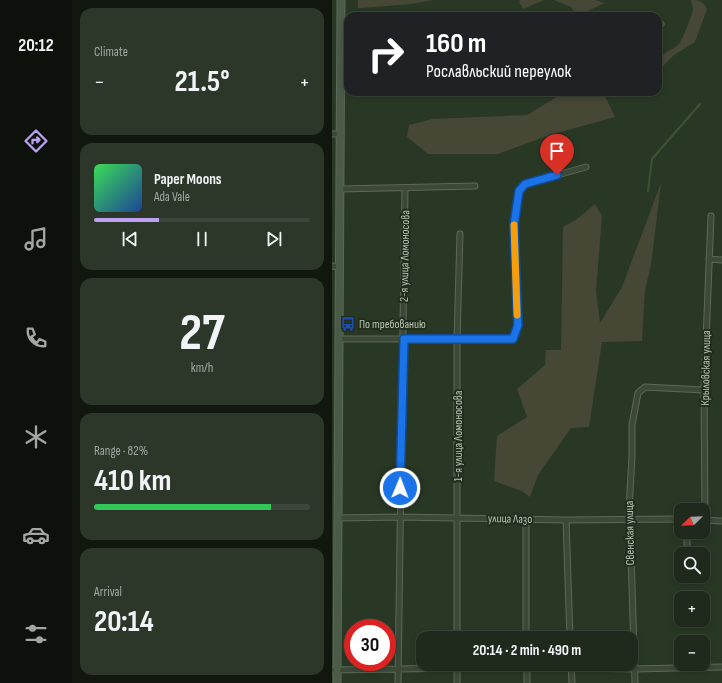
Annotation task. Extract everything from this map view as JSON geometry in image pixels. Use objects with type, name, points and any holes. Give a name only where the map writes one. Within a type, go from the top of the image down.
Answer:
[{"type":"main road","points":[[337,683],[334,670],[335,533],[338,518],[335,394],[339,339],[336,267],[344,47],[341,0]]},
{"type":"street","points":[[332,134],[340,134]]},
{"type":"street","points":[[339,339],[513,339],[518,325],[514,225],[519,191],[525,184],[586,167]]},
{"type":"street","points":[[340,189],[475,186]]},
{"type":"street","name":"2-я улица Ломоносова","points":[[398,683],[397,668],[404,339],[405,188]]},
{"type":"street","name":"Крыловская улица","points":[[704,503],[704,390],[710,216]]},
{"type":"street","name":"1-я улица Ломоносова","points":[[457,631],[457,340],[460,234]]},
{"type":"street","points":[[709,259],[722,260]]},
{"type":"street","name":"Свенская улица","points":[[633,631],[629,510],[632,425],[638,393],[645,387],[704,390]]},
{"type":"street","name":"улица Лазо","points":[[338,518],[400,517],[526,520],[674,520]]},
{"type":"street","points":[[526,520],[526,631]]},
{"type":"street","points":[[566,520],[570,631]]},
{"type":"street","points":[[710,520],[722,521]]},
{"type":"street","points":[[334,670],[416,667]]},
{"type":"street","points":[[638,669],[722,667]]},
{"type":"street","points":[[457,671],[457,683]]},
{"type":"street","points":[[527,671],[527,683]]},
{"type":"street","points":[[571,671],[572,683]]},
{"type":"street","name":"Свенская улица","points":[[634,671],[634,683]]},
{"type":"green space","points":[[358,0],[433,0],[412,4],[358,8]]},
{"type":"green space","points":[[520,0],[544,0],[523,9],[519,2]]},
{"type":"green space","points":[[554,0],[595,0],[605,3],[586,12],[574,12],[571,7]]},
{"type":"green space","points":[[691,0],[696,0],[704,4],[707,9],[695,42],[674,55],[662,67],[662,56],[679,44],[685,33],[693,12]]},
{"type":"green space","points":[[558,96],[605,96],[615,117],[550,135],[498,154],[428,154],[407,137],[409,125],[432,119],[527,115]]},
{"type":"green space","points":[[661,183],[651,265],[645,290],[642,341],[602,342],[589,427],[571,428],[538,475],[530,497],[522,491],[494,481],[497,436],[527,417],[517,389],[545,365],[546,350],[561,350],[563,227],[577,219],[595,204],[602,216],[596,291],[600,323],[622,287]]},
{"type":"waterway","points":[[648,191],[652,159],[700,104]]},
{"type":"slow traffic","points":[[514,225],[517,315]]},
{"type":"place","name":"По требованию","points":[[348,324]]},
{"type":"route","points":[[400,488],[404,339],[513,339],[518,325],[514,225],[519,191],[525,184],[557,175]]}]
